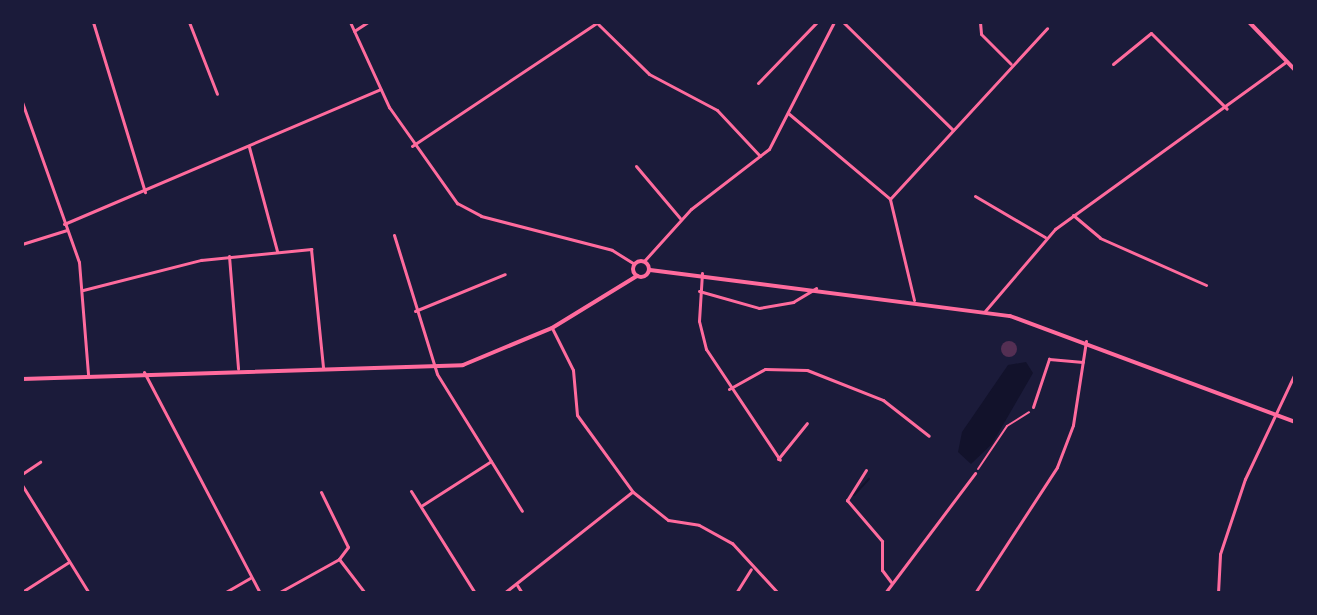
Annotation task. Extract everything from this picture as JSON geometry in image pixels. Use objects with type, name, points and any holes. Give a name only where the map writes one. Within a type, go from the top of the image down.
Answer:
[{"type":"street","points":[[94,22],[145,192]]},
{"type":"street","points":[[189,22],[217,94]]},
{"type":"street","points":[[350,22],[380,89],[412,146],[472,212],[554,231],[634,264],[644,261],[680,219],[760,156],[788,113],[834,22]]},
{"type":"street","points":[[354,31],[368,22]]},
{"type":"street","points":[[742,22],[750,22]]},
{"type":"street","points":[[758,83],[817,22]]},
{"type":"street","points":[[843,22],[896,80],[927,97],[954,132]]},
{"type":"street","points":[[980,22],[981,34],[1011,64]]},
{"type":"street","points":[[1249,22],[1295,70]]},
{"type":"street","points":[[412,146],[598,23],[649,74],[717,110],[760,156]]},
{"type":"street","points":[[890,199],[1047,28]]},
{"type":"street","points":[[1113,64],[1151,33],[1227,109]]},
{"type":"street","points":[[985,311],[1045,237],[1227,109],[1287,61]]},
{"type":"street","points":[[64,224],[380,89]]},
{"type":"street","points":[[22,102],[67,230],[83,290],[88,375]]},
{"type":"street","points":[[788,113],[890,199],[914,300]]},
{"type":"street","points":[[249,147],[277,251]]},
{"type":"street","points":[[636,166],[680,219]]},
{"type":"street","points":[[975,196],[1045,237]]},
{"type":"street","points":[[1073,215],[1100,238],[1206,285]]},
{"type":"street","points":[[22,244],[67,230]]},
{"type":"street","points":[[394,235],[434,367],[522,511]]},
{"type":"street","points":[[83,290],[229,256],[306,247],[316,256],[323,368]]},
{"type":"street","points":[[229,256],[238,369]]},
{"type":"street","points":[[644,261],[650,270]]},
{"type":"street","points":[[634,264],[637,276]]},
{"type":"street","points":[[22,379],[238,369],[434,367],[479,361],[552,328],[650,270],[702,273],[985,311],[1086,341],[1295,422]]},
{"type":"street","points":[[702,273],[699,291],[703,340],[729,389],[779,460],[807,423]]},
{"type":"street","points":[[415,311],[505,274]]},
{"type":"street","points":[[699,291],[759,308],[793,302],[816,288]]},
{"type":"street","points":[[552,328],[573,370],[577,415],[633,492],[668,520],[705,527],[732,543],[778,593]]},
{"type":"street","points":[[975,593],[1057,467],[1086,341]]},
{"type":"street","points":[[1033,407],[1049,359],[1083,362]]},
{"type":"street","points":[[729,389],[765,369],[807,370],[883,400],[929,436]]},
{"type":"street","points":[[144,372],[260,593]]},
{"type":"street","points":[[1218,593],[1222,545],[1274,416],[1295,373]]},
{"type":"street","points":[[421,506],[491,461]]},
{"type":"street","points":[[22,474],[40,462]]},
{"type":"street","points":[[866,470],[847,500],[882,541],[882,570],[891,582]]},
{"type":"street","points":[[885,593],[975,473]]},
{"type":"street","points":[[22,485],[89,593]]},
{"type":"street","points":[[411,491],[475,593]]},
{"type":"street","points":[[278,593],[339,559],[348,547],[321,492]]},
{"type":"street","points":[[504,593],[633,492]]},
{"type":"street","points":[[339,559],[365,593]]},
{"type":"street","points":[[22,592],[69,562]]},
{"type":"street","points":[[736,593],[752,568]]},
{"type":"street","points":[[224,593],[250,578]]},
{"type":"street","points":[[517,585],[522,593]]},
{"type":"path","points":[[975,473],[1007,426],[1033,407]]},
{"type":"shaded area","points":[[1026,362],[1033,373],[992,444],[971,464],[958,452],[962,432],[1008,365]]},
{"type":"building","points":[[1006,341],[1012,341],[1017,349],[1015,355],[1006,357],[1001,352],[1001,346]]},
{"type":"waterway","points":[[854,495],[869,479]]}]
